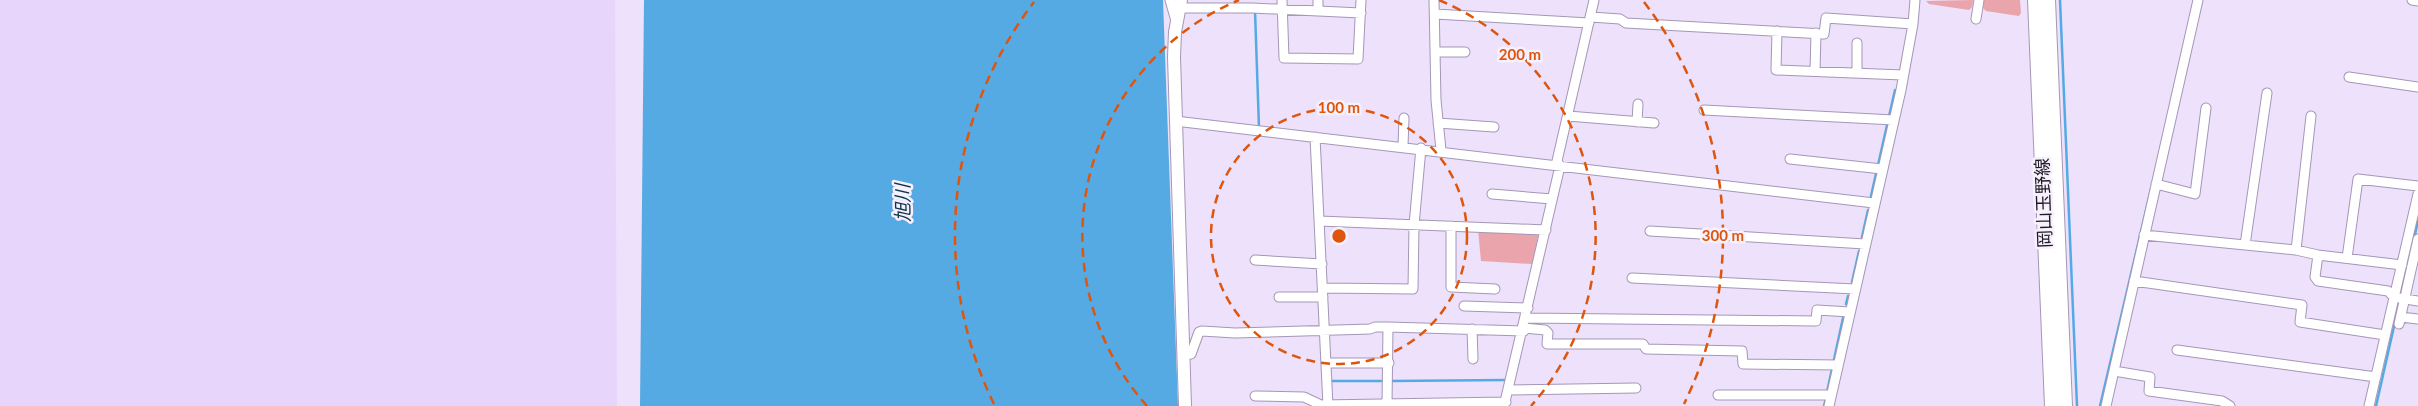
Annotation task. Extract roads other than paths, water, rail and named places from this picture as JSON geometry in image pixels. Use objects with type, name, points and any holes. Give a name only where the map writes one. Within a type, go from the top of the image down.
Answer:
[{"type":"main road","name":"岡山玉野線","points":[[2034,0],[2052,406]]},
{"type":"main road","name":"岡山玉野線","points":[[2048,0],[2065,406]]},
{"type":"street","points":[[1282,0],[1284,58],[1358,59],[1362,0]]},
{"type":"street","points":[[1318,0],[1318,11]]},
{"type":"street","points":[[1434,0],[1438,123],[1441,150]]},
{"type":"street","points":[[1255,396],[1266,402],[1304,397],[1326,405],[1505,404],[1526,318],[1526,308],[1550,199],[1560,166],[1558,161],[1594,0]]},
{"type":"street","points":[[1976,19],[1979,0]]},
{"type":"street","points":[[2106,406],[2198,0]]},
{"type":"street","points":[[2412,0],[2418,1]]},
{"type":"street","points":[[1829,406],[1828,395],[1850,312],[1874,203],[1889,120],[1903,75],[1913,24],[1915,1]]},
{"type":"street","points":[[1185,406],[1175,121],[1174,44],[1177,3],[1361,13]]},
{"type":"street","points":[[1435,14],[1590,20],[1620,19],[1626,23],[1824,34],[1826,18],[1913,24]]},
{"type":"street","points":[[1777,31],[1776,70],[1903,75]]},
{"type":"street","points":[[1815,71],[1816,33]]},
{"type":"street","points":[[1857,43],[1857,73]]},
{"type":"street","points":[[1436,52],[1465,52]]},
{"type":"street","points":[[2349,77],[2418,87]]},
{"type":"street","points":[[2246,245],[2267,93]]},
{"type":"street","points":[[1636,122],[1638,104]]},
{"type":"street","points":[[2156,184],[2195,194],[2206,108]]},
{"type":"street","points":[[1704,110],[1889,120]]},
{"type":"street","points":[[1568,116],[1654,124]]},
{"type":"street","points":[[2296,250],[2312,116]]},
{"type":"street","points":[[1403,146],[1404,118]]},
{"type":"street","points":[[1175,121],[1260,130],[1315,139],[1403,146],[1421,151],[1441,150],[1874,203]]},
{"type":"street","points":[[1438,123],[1494,127]]},
{"type":"street","points":[[1315,139],[1319,221],[1318,264],[1326,363],[1326,405]]},
{"type":"street","points":[[1278,297],[1413,290],[1414,225],[1421,151]]},
{"type":"street","points":[[1790,158],[1879,169]]},
{"type":"street","points":[[2346,258],[2358,179],[2418,186]]},
{"type":"street","points":[[1492,194],[1550,199]]},
{"type":"street","points":[[2400,298],[2402,265],[2418,194]]},
{"type":"street","points":[[1319,221],[1543,230]]},
{"type":"street","points":[[1451,226],[1452,287],[1495,289]]},
{"type":"street","points":[[1650,231],[1865,244]]},
{"type":"street","points":[[2144,236],[2296,250],[2318,255],[2402,265]]},
{"type":"street","points":[[2369,406],[2385,335],[2396,318],[2400,298],[2418,239]]},
{"type":"street","points":[[2318,255],[2315,277],[2318,281],[2388,291],[2400,298],[2418,301]]},
{"type":"street","points":[[1255,260],[1318,264]]},
{"type":"street","points":[[1632,278],[1855,289]]},
{"type":"street","points":[[2134,281],[2302,305],[2300,322],[2385,335]]},
{"type":"street","points":[[1464,306],[1526,308]]},
{"type":"street","points":[[1526,318],[1816,321],[1817,310],[1850,312]]},
{"type":"street","points":[[2396,318],[2418,319]]},
{"type":"street","points":[[1184,355],[1191,354],[1198,332],[1202,331],[1235,333],[1370,330],[1375,327],[1388,327],[1545,330],[1548,333],[1547,344],[1643,344],[1646,349],[1742,351],[1743,364],[1835,364]]},
{"type":"street","points":[[1387,404],[1388,327]]},
{"type":"street","points":[[1472,329],[1473,360]]},
{"type":"street","points":[[2177,350],[2376,377]]},
{"type":"street","points":[[1326,363],[1389,363]]},
{"type":"street","points":[[2114,371],[2150,377],[2149,391],[2222,401],[2230,406]]},
{"type":"street","points":[[1508,390],[1636,388]]},
{"type":"street","points":[[1718,394],[1828,395]]},
{"type":"water","name":"旭川","points":[[644,0],[1163,0],[1178,406],[640,406]]},
{"type":"waterway","points":[[2060,0],[2077,406]]},
{"type":"waterway","points":[[1255,11],[1259,128]]},
{"type":"waterway","points":[[1871,196],[1895,90]]},
{"type":"waterway","points":[[2100,406],[2151,189]]},
{"type":"waterway","points":[[1862,237],[1868,210]]},
{"type":"waterway","points":[[2414,239],[2418,221]]},
{"type":"waterway","points":[[1852,282],[1859,251]]},
{"type":"waterway","points":[[1846,304],[1848,296]]},
{"type":"waterway","points":[[1827,392],[1843,318]]},
{"type":"waterway","points":[[2376,406],[2395,322]]},
{"type":"waterway","points":[[1391,381],[1507,380]]},
{"type":"waterway","points":[[1330,381],[1384,381]]},
{"type":"waterway","points":[[1824,406],[1826,398]]}]
